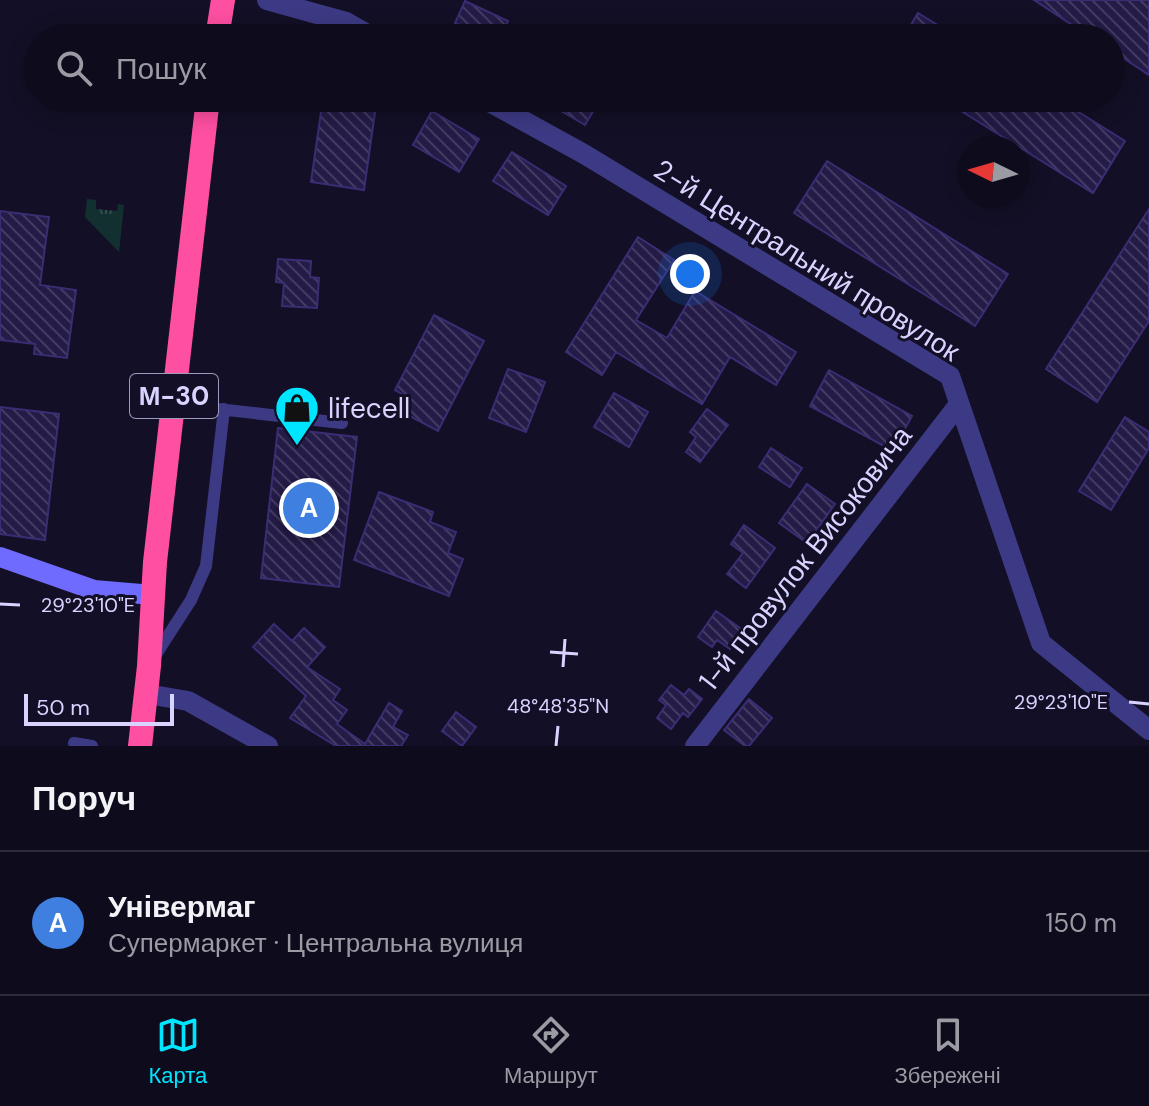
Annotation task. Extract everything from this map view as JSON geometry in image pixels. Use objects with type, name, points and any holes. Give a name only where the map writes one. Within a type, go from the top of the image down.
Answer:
[{"type":"highway","points":[[219,24],[223,0]]},
{"type":"highway","name":"М-30","points":[[140,746],[173,404],[206,112]]},
{"type":"street","points":[[267,0],[350,24]]},
{"type":"street","name":"2-й Центральний провулок","points":[[508,112],[584,154],[950,376],[1041,643],[1149,730]]},
{"type":"street","name":"1-й провулок Високовича","points":[[695,746],[959,404]]},
{"type":"street","points":[[0,557],[94,590],[153,595]]},
{"type":"street","points":[[147,694],[188,701],[268,746]]},
{"type":"lane","points":[[173,404],[342,423]]},
{"type":"lane","points":[[149,666],[191,600],[206,566],[224,409]]},
{"type":"lane","points":[[74,743],[92,746]]},
{"type":"green space","points":[[87,199],[96,200],[96,209],[117,211],[118,204],[124,205],[119,252],[85,217]]},
{"type":"building","points":[[1034,0],[1149,0],[1149,75],[1125,59],[1125,24],[1071,24]]},
{"type":"building","points":[[465,1],[508,21],[507,24],[455,23]]},
{"type":"building","points":[[918,13],[936,24],[911,24]]},
{"type":"building","points":[[321,112],[375,112],[364,190],[311,182]]},
{"type":"building","points":[[431,112],[479,139],[459,172],[413,145]]},
{"type":"building","points":[[563,112],[593,112],[585,125]]},
{"type":"building","points":[[963,112],[1078,112],[1125,141],[1093,193],[1029,153],[1029,136],[1001,136]]},
{"type":"building","points":[[512,152],[566,186],[548,215],[493,181]]},
{"type":"building","points":[[827,161],[1008,274],[975,326],[794,213]]},
{"type":"building","points":[[1149,209],[1149,321],[1097,402],[1046,369]]},
{"type":"building","points":[[0,211],[49,217],[40,285],[76,290],[67,358],[34,354],[35,344],[0,340]]},
{"type":"building","points":[[638,237],[674,260],[636,320],[667,338],[695,291],[796,352],[776,385],[730,357],[702,404],[616,352],[602,375],[566,352]]},
{"type":"building","points":[[278,259],[311,261],[310,277],[319,278],[317,308],[282,306],[284,283],[276,282]]},
{"type":"building","points":[[434,315],[484,341],[438,431],[402,412],[409,398],[395,390]]},
{"type":"building","points":[[508,369],[545,382],[526,432],[489,418]]},
{"type":"building","points":[[829,370],[912,416],[893,451],[810,406]]},
{"type":"building","points":[[614,393],[648,412],[629,447],[594,427]]},
{"type":"building","points":[[0,407],[59,414],[45,540],[0,534]]},
{"type":"building","points":[[707,409],[728,425],[700,462],[686,452],[696,437],[690,432]]},
{"type":"building","points":[[1125,417],[1149,432],[1149,448],[1111,510],[1079,491]]},
{"type":"building","points":[[278,428],[357,437],[339,587],[261,578]]},
{"type":"building","points":[[771,448],[802,468],[790,487],[759,467]]},
{"type":"building","points":[[807,484],[835,504],[807,543],[779,523]]},
{"type":"building","points":[[379,492],[433,512],[430,522],[456,532],[448,553],[463,559],[449,596],[354,560]]},
{"type":"building","points":[[744,525],[775,548],[746,588],[727,574],[743,553],[731,544]]},
{"type":"building","points":[[716,611],[743,630],[730,649],[717,640],[712,647],[698,637]]},
{"type":"building","points":[[274,624],[292,641],[304,628],[325,647],[307,667],[340,689],[333,700],[347,710],[337,724],[365,744],[389,703],[402,711],[393,727],[408,735],[401,746],[336,746],[290,718],[306,696],[253,647]]},
{"type":"building","points":[[671,685],[684,695],[689,689],[702,699],[688,717],[683,713],[671,729],[657,718],[666,705],[659,700]]},
{"type":"building","points":[[749,699],[772,718],[749,746],[745,746],[724,730]]},
{"type":"building","points":[[456,712],[476,727],[462,746],[442,731]]},
{"type":"place","name":"lifecell","points":[[297,447]]},
{"type":"place","name":"Універмаг","points":[[309,508]]}]
